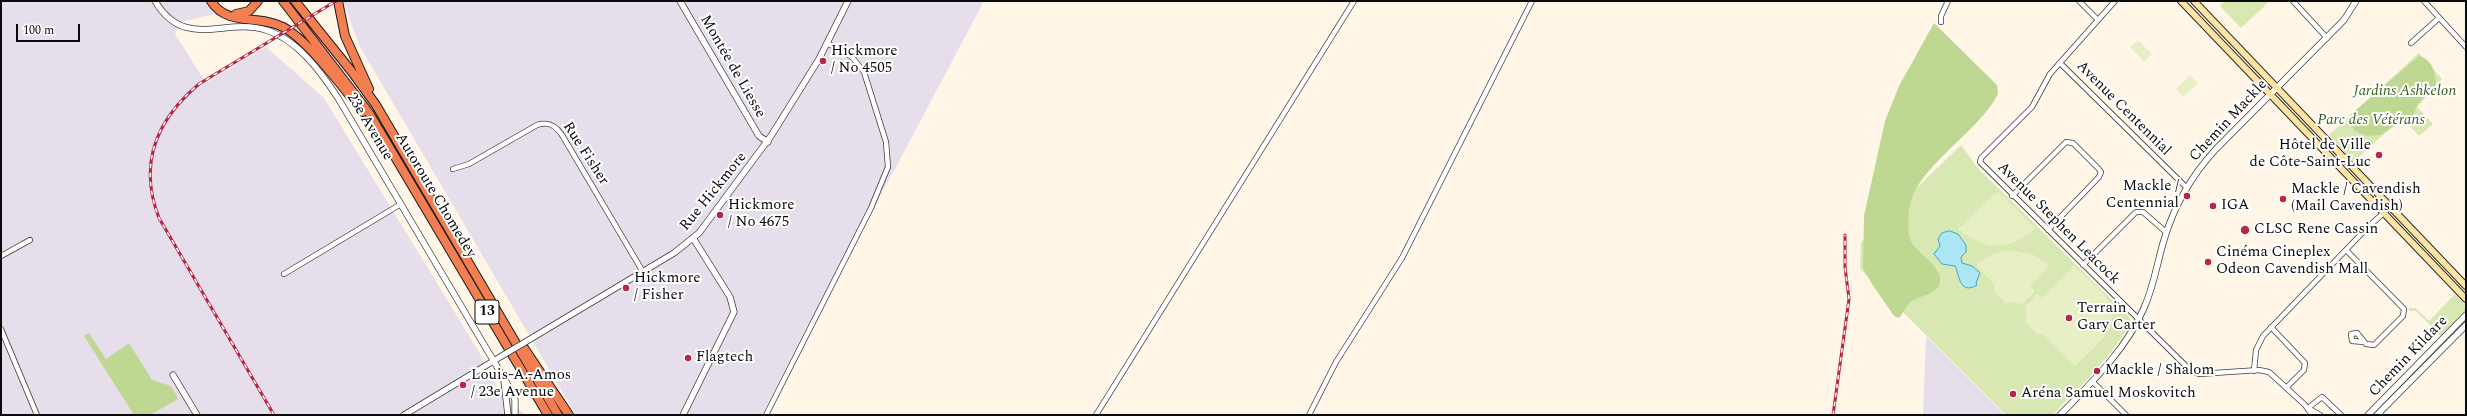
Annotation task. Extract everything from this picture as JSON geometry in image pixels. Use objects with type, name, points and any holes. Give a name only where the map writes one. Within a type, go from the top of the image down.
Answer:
[{"type":"highway","points":[[211,1],[218,11],[228,17],[266,20],[293,34],[337,81],[386,140]]},
{"type":"highway","points":[[217,1],[227,11],[240,14],[249,11],[258,1]]},
{"type":"highway","name":"Autoroute Chomedey","points":[[283,1],[354,90],[386,140],[548,415]]},
{"type":"highway","name":"Autoroute Chomedey","points":[[295,1],[352,72],[384,119],[558,415]]},
{"type":"highway","points":[[338,1],[342,26],[349,47],[384,119]]},
{"type":"highway","points":[[492,301],[552,387],[569,415]]},
{"type":"main road","points":[[2181,1],[2466,299]]},
{"type":"main road","points":[[2194,1],[2466,286]]},
{"type":"street","name":"23e Avenue","points":[[155,1],[168,18],[190,29],[208,31],[254,28],[272,32],[289,42],[330,85],[502,375]]},
{"type":"street","name":"Montée de Liesse","points":[[680,1],[759,136],[768,142]]},
{"type":"street","name":"Rue Hickmore","points":[[404,415],[643,272],[693,238],[714,214],[768,142],[827,43],[848,1]]},
{"type":"street","points":[[1096,415],[1354,1]]},
{"type":"street","points":[[1309,415],[1336,362],[1402,258],[1532,1]]},
{"type":"street","points":[[1941,22],[1941,16],[1948,1]]},
{"type":"street","points":[[2079,1],[2098,20]]},
{"type":"street","points":[[2060,63],[2115,1]]},
{"type":"street","points":[[2293,1],[2327,38]]},
{"type":"street","name":"Chemin Mackle","points":[[2060,415],[2093,382],[2119,352],[2138,320],[2152,288],[2166,232],[2187,188],[2214,152],[2344,20],[2356,1]]},
{"type":"street","points":[[2424,1],[2466,47]]},
{"type":"street","points":[[2411,44],[2439,18]]},
{"type":"street","points":[[766,415],[871,208],[888,167],[886,142],[864,72],[852,57],[827,43]]},
{"type":"street","name":"Avenue Stephen Leacock","points":[[2060,63],[2046,78],[2032,107],[1980,161],[2012,196],[2138,320],[2195,373],[2254,371],[2271,374],[2287,387],[2308,408]]},
{"type":"street","name":"Avenue Centennial","points":[[2060,63],[2187,188]]},
{"type":"street","name":"Rue Fisher","points":[[453,169],[469,164],[537,125],[546,123],[552,125],[562,135],[643,272]]},
{"type":"street","points":[[2012,196],[2065,143],[2073,143],[2094,163],[2100,171],[2099,177],[2048,230]]},
{"type":"street","points":[[284,274],[401,204]]},
{"type":"street","points":[[2254,371],[2257,347],[2271,327],[2390,207]]},
{"type":"street","points":[[2083,265],[2136,212],[2144,212],[2166,232]]},
{"type":"street","points":[[684,415],[734,312],[730,297],[693,238]]},
{"type":"street","points":[[1,256],[30,240]]},
{"type":"street","points":[[2346,250],[2404,309],[2403,316],[2376,344],[2370,346],[2364,342]]},
{"type":"street","name":"Chemin Kildare","points":[[2368,415],[2466,316]]},
{"type":"street","name":"Chemin Kildare","points":[[2378,415],[2466,325]]},
{"type":"street","points":[[2271,327],[2305,364],[2304,370],[2287,387]]},
{"type":"street","points":[[1,329],[37,415]]},
{"type":"street","points":[[173,375],[197,415]]},
{"type":"street","points":[[502,375],[507,397],[508,415]]},
{"type":"street","points":[[502,375],[514,398],[515,415]]},
{"type":"street","points":[[2093,382],[2126,415]]},
{"type":"street","points":[[2308,408],[2321,397],[2341,415]]},
{"type":"street","points":[[2308,408],[2312,415]]},
{"type":"street","points":[[2308,408],[2315,410],[2320,415]]},
{"type":"shaded area","points":[[1,1],[206,1],[214,14],[181,22],[175,34],[206,83],[266,47],[324,98],[482,357],[496,386],[525,415],[1,415]]},
{"type":"shaded area","points":[[343,1],[984,1],[896,167],[806,329],[762,415],[576,415],[359,45]]},
{"type":"shaded area","points":[[1926,336],[2005,415],[1923,415]]},
{"type":"green space","points":[[2225,1],[2270,1],[2241,28],[2220,6]]},
{"type":"green space","points":[[1934,23],[1997,85],[1998,94],[1978,122],[1937,162],[1925,175],[1916,189],[1910,204],[1908,224],[1910,239],[1915,247],[1936,269],[1940,281],[1938,287],[1932,293],[1910,302],[1899,318],[1894,316],[1863,268],[1864,216],[1885,121],[1899,86]]},
{"type":"green space","points":[[2138,40],[2152,54],[2144,62],[2130,47]]},
{"type":"green space","points":[[2419,53],[2442,79],[2417,107],[2433,124],[2419,136],[2402,118],[2353,162],[2329,135]]},
{"type":"green space","points":[[2419,56],[2430,63],[2434,70],[2437,84],[2418,104],[2413,116],[2398,123],[2381,135],[2367,136],[2355,131],[2348,121],[2350,115]]},
{"type":"green space","points":[[2190,75],[2198,83],[2183,97],[2176,89]]},
{"type":"green space","points":[[1961,145],[1977,167],[2130,318],[2131,322],[2114,348],[2095,371],[2053,415],[2006,415],[1860,269],[1861,242]]},
{"type":"green space","points":[[1999,192],[2035,228],[2016,241],[2006,245],[1997,246],[1978,242],[1958,229],[1994,194]]},
{"type":"green space","points":[[2011,250],[2034,255],[2049,266],[2030,286],[2035,291],[2022,304],[2009,302],[2006,304],[1994,292],[1994,284],[1976,265],[1994,253]]},
{"type":"green space","name":"Terrain Gary Carter","points":[[2074,266],[2102,292],[2109,302],[2112,311],[2112,320],[2109,329],[2096,345],[2075,366],[2043,334],[2037,334],[2025,322],[2027,320],[2025,311],[2027,309],[2025,307],[2037,294],[2042,298]]},
{"type":"green space","points":[[2455,294],[2466,305],[2466,310],[2441,336],[2416,311],[2409,311],[2409,308],[2416,308],[2429,321]]},
{"type":"green space","points":[[89,333],[106,359],[129,343],[152,380],[171,386],[178,399],[150,415],[134,415],[84,336]]},
{"type":"water","points":[[1950,231],[1958,234],[1966,245],[1966,252],[1961,257],[1962,263],[1972,266],[1980,273],[1976,283],[1977,285],[1971,288],[1963,286],[1955,266],[1942,264],[1934,254],[1940,246],[1938,239],[1942,233]]},
{"type":"railway","points":[[274,415],[159,218],[153,198],[150,179],[151,161],[155,144],[162,128],[184,98],[199,84],[336,1]]},
{"type":"railway","points":[[1833,415],[1849,299],[1845,267],[1845,235]]},
{"type":"place","name":"Hickmore / No 4505","points":[[823,61]]},
{"type":"place","name":"Hôtel de Ville de Côte-Saint-Luc","points":[[2379,155]]},
{"type":"place","name":"Mackle / Centennial","points":[[2187,196]]},
{"type":"place","name":"Mackle / Cavendish (Mail Cavendish)","points":[[2283,199]]},
{"type":"place","name":"IGA","points":[[2213,206]]},
{"type":"place","name":"Hickmore / No 4675","points":[[720,215]]},
{"type":"place","name":"CLSC Rene Cassin","points":[[2245,230]]},
{"type":"place","name":"Cinéma Cineplex Odeon Cavendish Mall","points":[[2208,262]]},
{"type":"place","name":"Hickmore / Fisher","points":[[626,288]]},
{"type":"place","name":"Terrain Gary Carter","points":[[2069,318]]},
{"type":"place","name":"Flagtech","points":[[688,358]]},
{"type":"place","name":"Mackle / Shalom","points":[[2097,371]]},
{"type":"place","name":"Louis-A.-Amos / 23e Avenue","points":[[463,385]]},
{"type":"place","name":"Aréna Samuel Moskovitch","points":[[2013,394]]},
{"type":"park label","name":"Jardins Ashkelon","points":[[2405,92]]},
{"type":"park label","name":"Parc des Vétérans","points":[[2371,121]]}]
